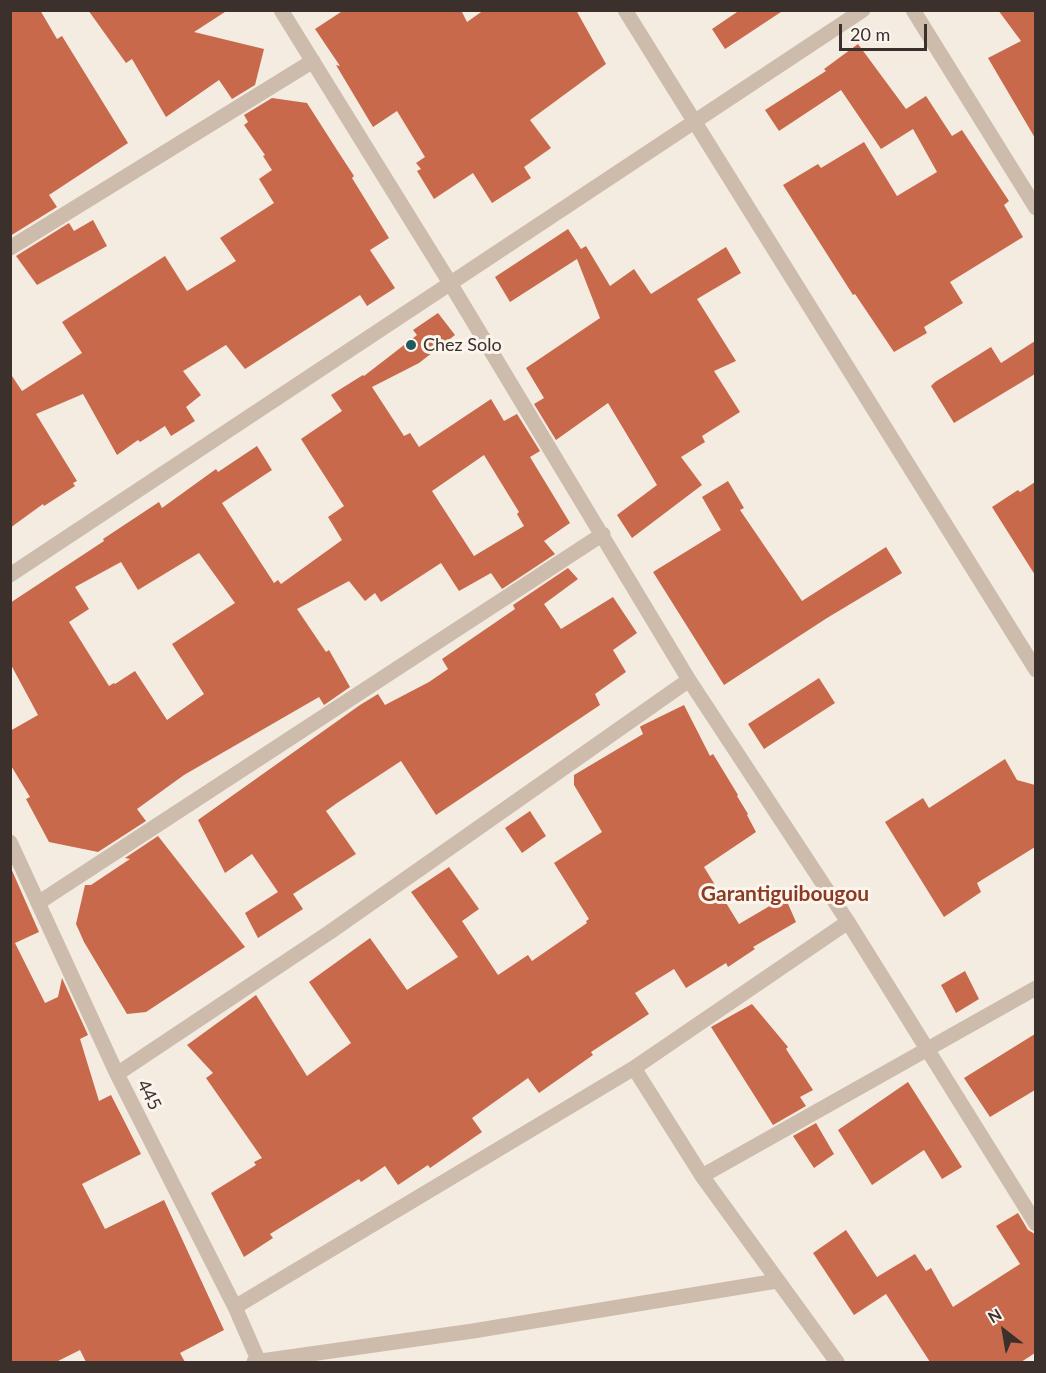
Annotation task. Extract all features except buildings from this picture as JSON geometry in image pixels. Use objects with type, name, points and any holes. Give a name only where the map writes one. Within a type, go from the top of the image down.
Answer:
[{"type":"street","points":[[281,10],[603,534],[689,680],[848,922],[1035,1224]]},
{"type":"street","points":[[625,10],[1035,670]]},
{"type":"street","points":[[10,575],[863,10]]},
{"type":"street","points":[[913,10],[1035,208]]},
{"type":"street","points":[[10,248],[313,61]]},
{"type":"street","points":[[38,903],[603,534]]},
{"type":"street","points":[[117,1074],[330,932],[689,680]]},
{"type":"street","name":"445","points":[[10,842],[117,1074],[235,1307],[257,1362]]},
{"type":"street","points":[[235,1307],[634,1068],[848,922]]},
{"type":"street","points":[[702,1176],[1035,988]]},
{"type":"street","points":[[634,1068],[702,1176],[837,1362]]},
{"type":"street","points":[[257,1362],[473,1331],[777,1281]]},
{"type":"place","name":"Chez Solo","points":[[411,345]]},
{"type":"district","name":"Garantiguibougou","points":[[785,894]]}]
